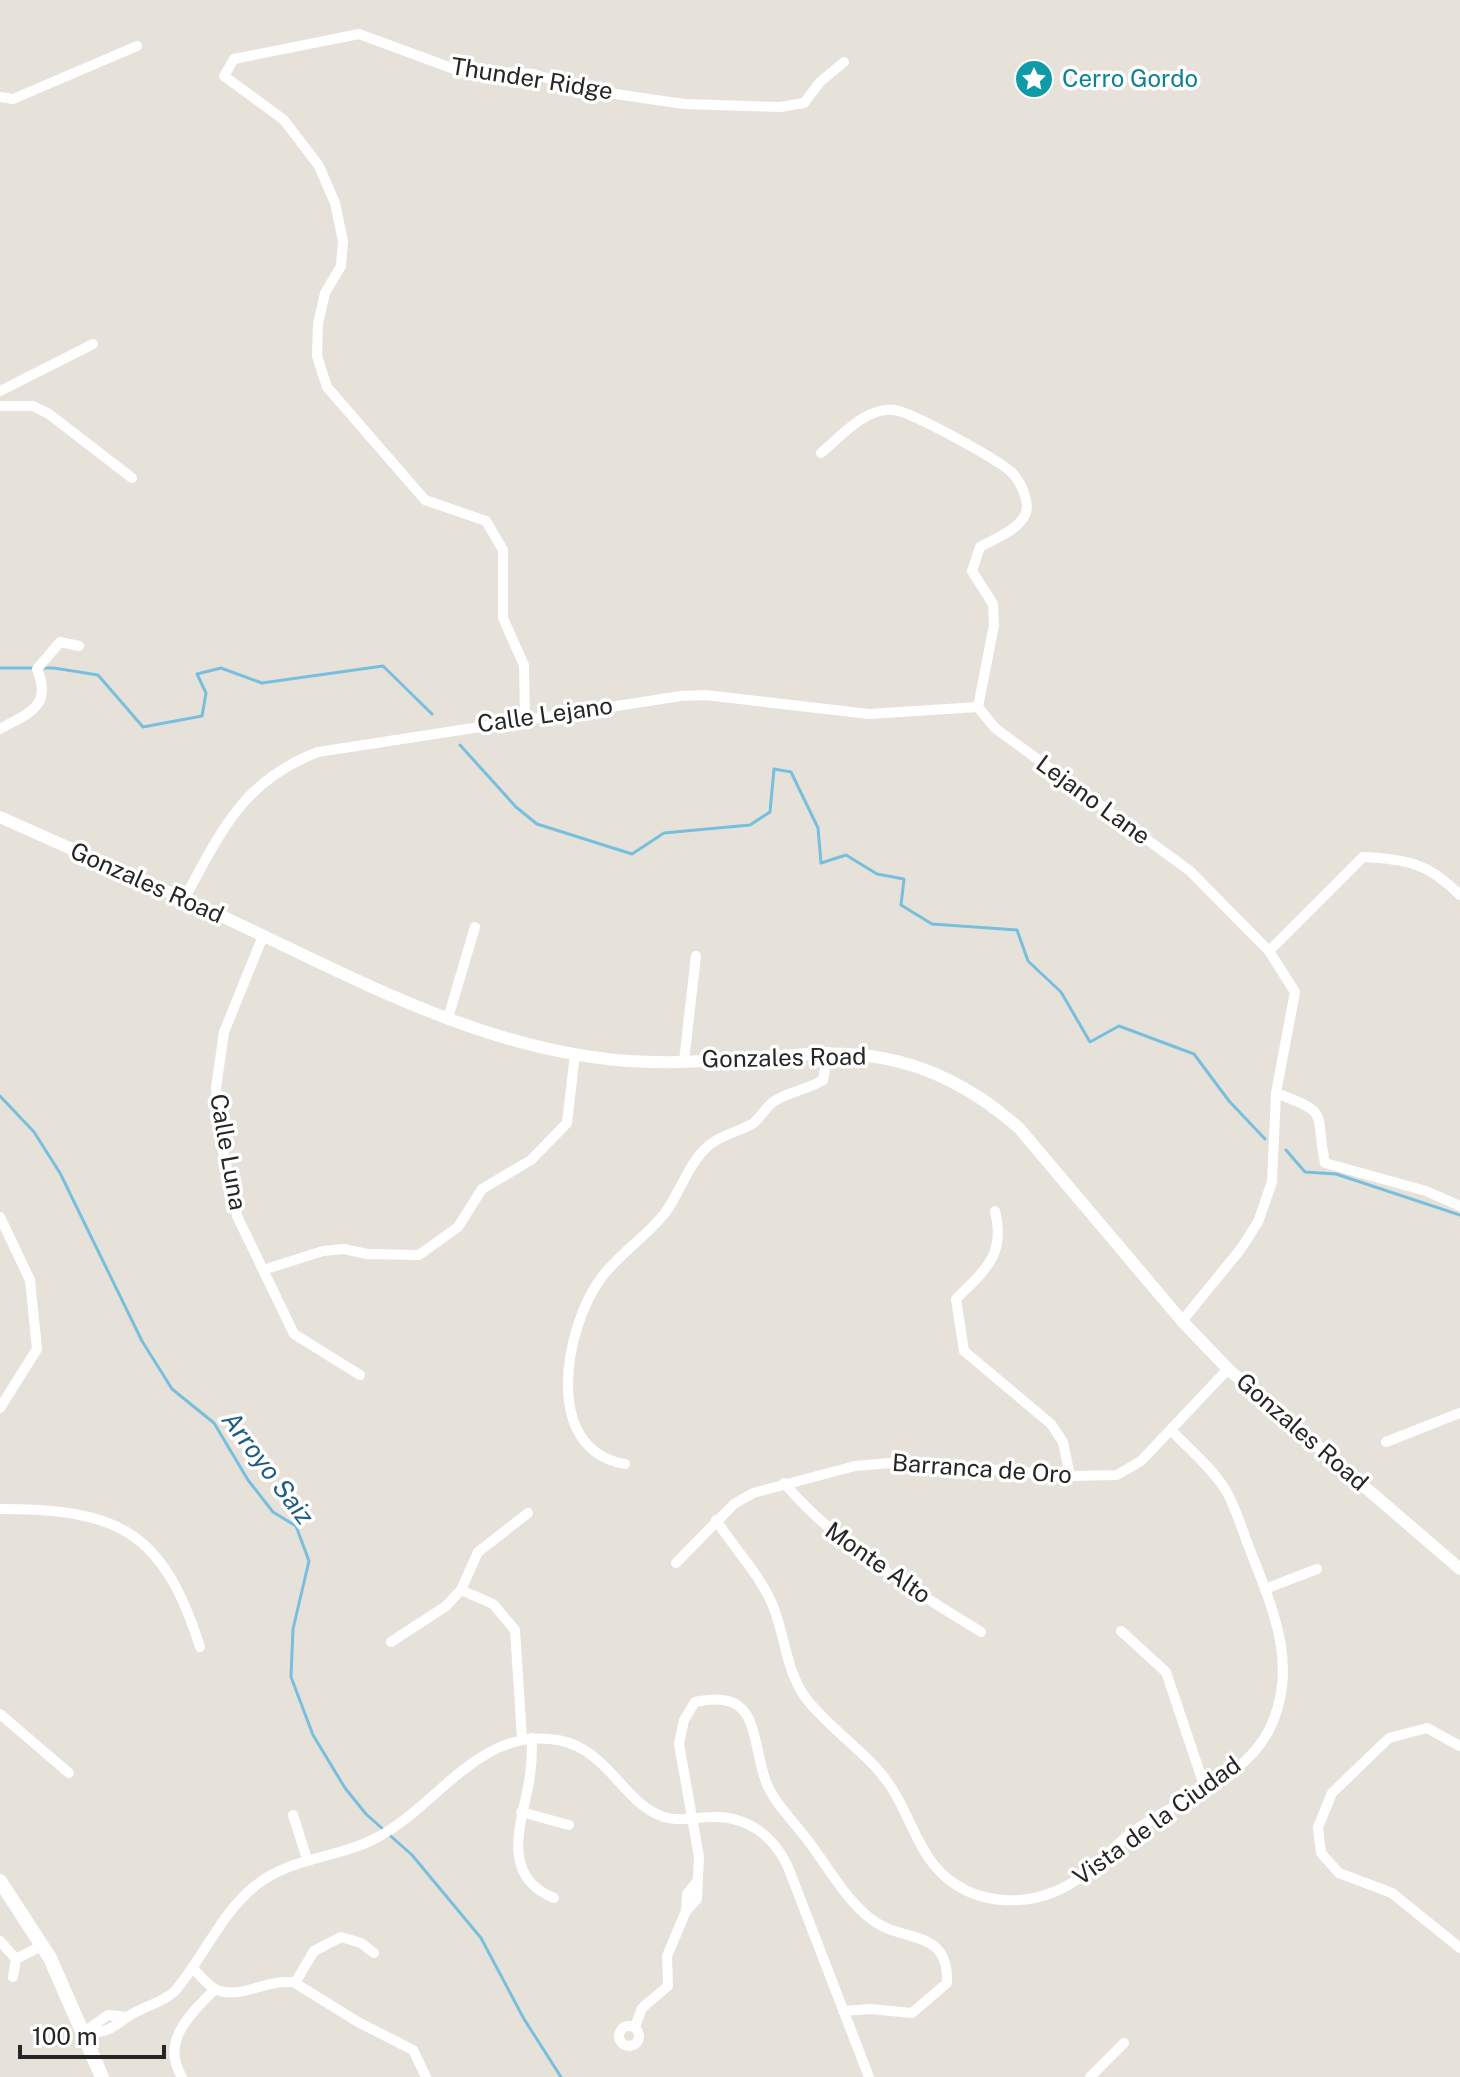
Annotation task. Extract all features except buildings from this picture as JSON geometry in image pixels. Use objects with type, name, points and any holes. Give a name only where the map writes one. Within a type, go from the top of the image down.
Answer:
[{"type":"main road","points":[[0,1881],[43,1945],[102,2077]]},
{"type":"street","name":"Thunder Ridge","points":[[525,717],[524,665],[503,618],[503,550],[486,521],[425,500],[327,387],[317,356],[318,324],[325,293],[341,266],[343,241],[335,203],[319,166],[284,120],[224,76],[234,59],[359,34],[454,69],[534,74],[581,89],[684,104],[780,107],[804,103],[820,82],[844,62]]},
{"type":"street","points":[[0,97],[13,99],[137,46]]},
{"type":"street","points":[[0,391],[93,344]]},
{"type":"street","points":[[0,406],[33,406],[49,414],[132,478]]},
{"type":"street","points":[[821,453],[864,418],[893,409],[920,420],[1011,472],[1028,502],[1025,515],[1015,527],[980,547],[972,571],[993,604],[994,625],[978,707]]},
{"type":"street","points":[[0,729],[27,716],[42,699],[43,683],[37,669],[46,654],[60,642],[79,646]]},
{"type":"street","name":"Calle Lejano","points":[[184,899],[234,810],[293,761],[331,749],[525,717],[705,695],[869,714],[978,707]]},
{"type":"street","name":"Lejano Lane","points":[[978,707],[995,728],[1190,871],[1269,951],[1295,992],[1276,1093],[1272,1182],[1258,1222],[1234,1258],[1182,1321]]},
{"type":"street","name":"Gonzales Road","points":[[0,817],[448,1018],[529,1046],[630,1061],[684,1061],[828,1052],[869,1054],[910,1064],[946,1078],[996,1107],[1035,1145],[1182,1321],[1228,1369],[1460,1569]]},
{"type":"street","points":[[1269,951],[1363,857],[1404,859],[1439,874],[1460,895]]},
{"type":"street","points":[[448,1018],[475,927]]},
{"type":"street","name":"Calle Luna","points":[[263,936],[224,1032],[216,1088],[222,1146],[237,1216],[294,1334],[360,1375]]},
{"type":"street","points":[[684,1061],[696,956]]},
{"type":"street","points":[[625,1464],[595,1451],[574,1426],[567,1369],[570,1350],[591,1296],[601,1277],[659,1221],[693,1163],[710,1144],[753,1123],[771,1104],[790,1092],[823,1080],[828,1052]]},
{"type":"street","points":[[263,1270],[323,1251],[344,1249],[367,1254],[419,1255],[458,1227],[482,1189],[531,1160],[567,1123],[575,1054]]},
{"type":"street","points":[[1276,1093],[1314,1108],[1321,1117],[1325,1163],[1426,1191],[1460,1206]]},
{"type":"street","points":[[995,1211],[1000,1232],[996,1254],[956,1299],[964,1351],[1051,1424],[1063,1442],[1070,1476]]},
{"type":"street","points":[[0,1217],[30,1280],[37,1349],[0,1408]]},
{"type":"street","name":"Barranca de Oro","points":[[676,1563],[716,1520],[753,1493],[784,1483],[887,1462],[1070,1476],[1105,1477],[1129,1470],[1172,1431],[1228,1369]]},
{"type":"street","points":[[1386,1442],[1460,1413]]},
{"type":"street","name":"Vista de la Ciudad","points":[[716,1520],[771,1602],[792,1672],[806,1697],[889,1784],[927,1857],[956,1885],[975,1894],[1004,1900],[1034,1898],[1054,1892],[1093,1868],[1131,1834],[1205,1788],[1251,1754],[1269,1731],[1278,1703],[1284,1654],[1265,1589],[1226,1491],[1172,1431]]},
{"type":"street","name":"Monte Alto","points":[[784,1483],[818,1522],[851,1547],[981,1632]]},
{"type":"street","points":[[0,1509],[52,1509],[99,1519],[133,1536],[162,1561],[184,1597],[200,1647]]},
{"type":"street","points":[[391,1642],[436,1614],[461,1590],[478,1552],[528,1513]]},
{"type":"street","points":[[1265,1589],[1317,1569]]},
{"type":"street","points":[[461,1590],[493,1604],[512,1625],[531,1770],[516,1840],[522,1862],[534,1885],[554,1898]]},
{"type":"street","points":[[1121,1631],[1166,1672],[1205,1788]]},
{"type":"street","points":[[635,2027],[642,2008],[668,1986],[667,1956],[686,1911],[687,1894],[696,1883],[699,1857],[679,1744],[684,1720],[695,1702],[714,1697],[736,1703],[748,1713],[767,1785],[858,1907],[878,1924],[932,1942],[948,1964],[947,1983],[912,2013],[870,2009],[843,2011]]},
{"type":"street","points":[[0,1714],[69,1773]]},
{"type":"street","points":[[1460,1746],[1427,1728],[1389,1738],[1332,1793],[1318,1827],[1321,1853],[1339,1873],[1392,1893],[1460,1948]]},
{"type":"street","points":[[84,2032],[109,2031],[127,2017],[168,1998],[249,1891],[275,1872],[380,1836],[481,1757],[527,1738],[563,1741],[582,1748],[607,1765],[654,1813],[669,1818],[722,1817],[745,1822],[766,1835],[779,1849],[869,2077]]},
{"type":"street","points":[[521,1812],[569,1825]]},
{"type":"street","points":[[293,1815],[307,1859]]},
{"type":"street","points":[[295,1983],[314,1951],[341,1937],[361,1943],[374,1953]]},
{"type":"street","points":[[0,1941],[16,1959]]},
{"type":"street","points":[[16,1959],[43,1945]]},
{"type":"street","points":[[13,1977],[16,1959]]},
{"type":"street","points":[[192,1968],[215,1989],[231,1992],[271,1982],[295,1983],[358,2022],[413,2050],[426,2077]]},
{"type":"street","points":[[182,2077],[173,2063],[175,2036],[215,1989]]},
{"type":"street","points":[[1090,2077],[1124,2043]]},
{"type":"waterway","points":[[0,668],[54,668],[98,675],[143,727],[202,716],[206,693],[197,674],[221,668],[262,683],[383,666],[432,714]]},
{"type":"waterway","points":[[460,745],[516,807],[537,824],[632,854],[664,833],[750,825],[770,812],[774,769],[791,772],[818,828],[821,863],[846,855],[877,874],[904,879],[901,905],[932,924],[1017,930],[1028,961],[1061,992],[1090,1042],[1119,1026],[1194,1054],[1229,1101],[1265,1139]]},
{"type":"waterway","name":"Arroyo Saiz","points":[[0,1096],[34,1132],[60,1173],[142,1341],[172,1389],[214,1423],[248,1480],[273,1512],[296,1526],[309,1561],[293,1629],[291,1677],[313,1735],[345,1788],[366,1814],[412,1855],[481,1938],[524,2019],[561,2077]]},
{"type":"waterway","points":[[1286,1150],[1305,1172],[1336,1174],[1460,1215]]},
{"type":"place","name":"Cerro Gordo","points":[[1034,79]]}]
